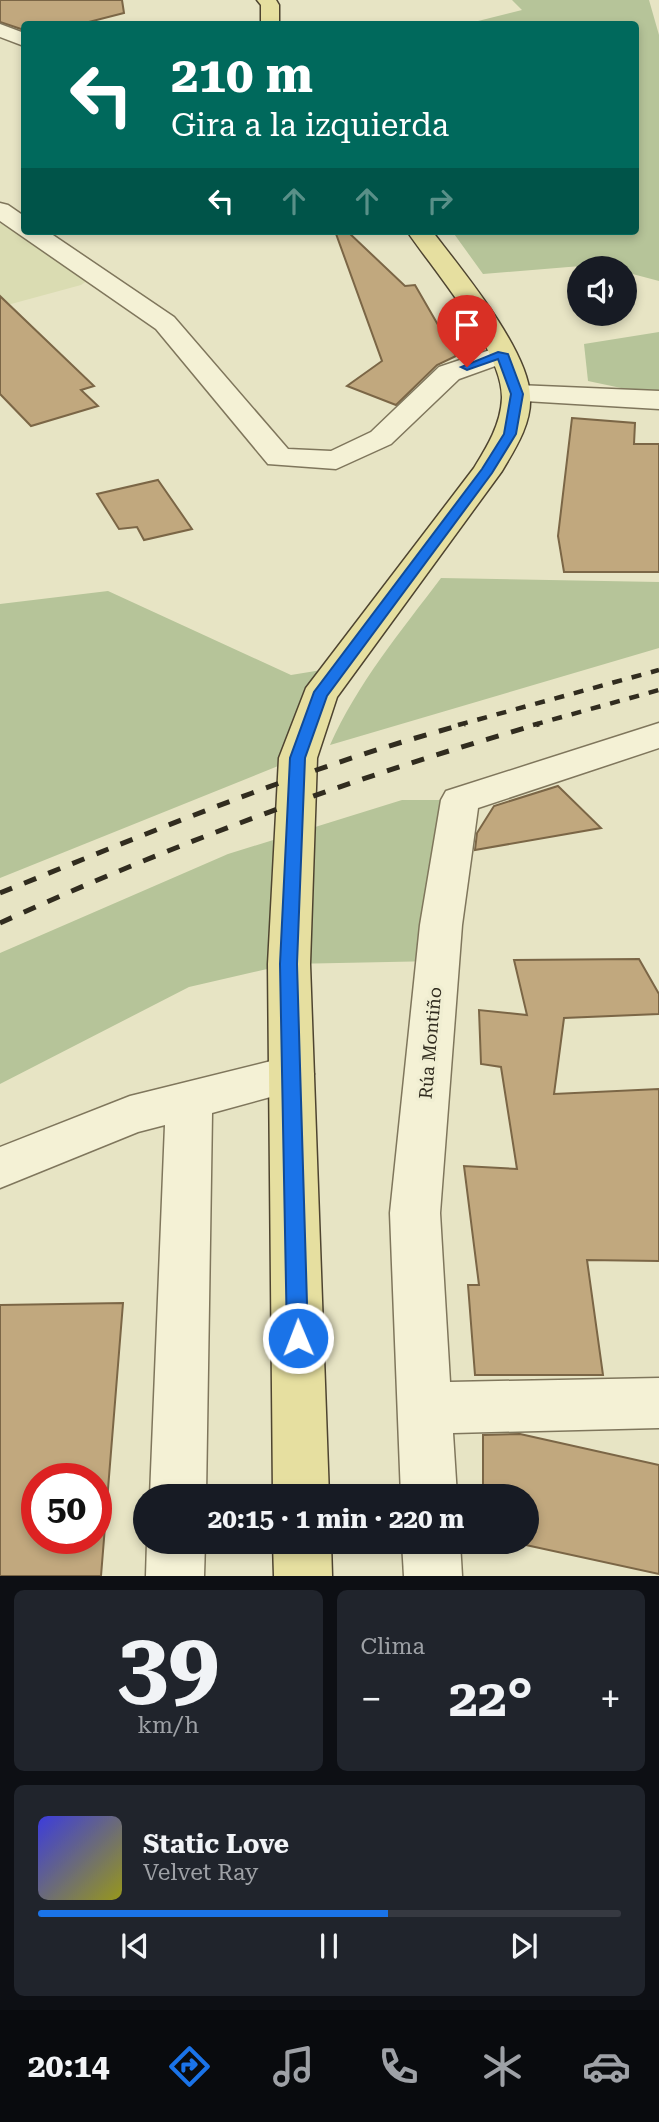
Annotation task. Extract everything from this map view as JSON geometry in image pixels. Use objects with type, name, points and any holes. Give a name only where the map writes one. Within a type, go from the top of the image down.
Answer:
[{"type":"main road","points":[[266,0],[270,5],[270,21]]},
{"type":"main road","points":[[301,1484],[289,964],[298,758],[319,696],[487,471],[510,434],[517,394],[502,354],[481,316],[422,235]]},
{"type":"main road","points":[[302,1554],[303,1576]]},
{"type":"street","points":[[0,30],[21,39]]},
{"type":"street","points":[[0,210],[21,225]]},
{"type":"street","points":[[37,235],[165,323],[279,458],[336,460],[382,438],[449,373],[502,354]]},
{"type":"street","points":[[517,394],[659,400]]},
{"type":"street","name":"Rúa Montiño","points":[[428,1484],[415,1213],[441,925],[460,800],[659,735]]},
{"type":"street","points":[[0,1168],[130,1115],[291,1074]]},
{"type":"street","points":[[178,1484],[190,1099]]},
{"type":"street","points":[[424,1408],[659,1403]]},
{"type":"street","points":[[175,1576],[176,1554]]},
{"type":"street","points":[[432,1554],[433,1576]]},
{"type":"green space","points":[[512,0],[649,0],[659,35],[659,281],[637,275],[637,256],[567,256],[567,267],[483,274],[455,235],[639,235],[639,21],[478,21],[522,10]]},
{"type":"green space","points":[[0,223],[95,275],[81,285],[0,307]]},
{"type":"green space","points":[[659,332],[659,396],[588,381],[584,344]]},
{"type":"green space","points":[[441,578],[659,582],[659,648],[330,745],[366,679]]},
{"type":"green space","points":[[108,591],[291,675],[340,667],[298,758],[0,878],[0,604]]},
{"type":"green space","points":[[402,800],[460,800],[438,961],[289,964],[189,987],[0,1084],[0,953],[228,854]]},
{"type":"building","points":[[0,0],[122,0],[124,13],[93,21],[21,21],[21,29],[0,22]]},
{"type":"building","points":[[336,235],[351,235],[405,286],[415,285],[456,356],[437,365],[396,405],[347,386],[382,361]]},
{"type":"building","points":[[0,296],[94,386],[81,390],[98,406],[31,426],[0,394]]},
{"type":"building","points":[[572,418],[635,423],[634,444],[659,444],[659,572],[564,572],[558,536]]},
{"type":"building","points":[[158,480],[192,529],[144,540],[137,527],[119,529],[97,494]]},
{"type":"building","points":[[558,786],[601,828],[475,850],[477,833],[494,806]]},
{"type":"building","points":[[639,959],[659,994],[659,1014],[564,1018],[554,1094],[659,1089],[659,1261],[587,1260],[603,1375],[475,1375],[468,1285],[479,1285],[464,1166],[517,1169],[501,1067],[481,1064],[479,1010],[527,1015],[514,960]]},
{"type":"building","points":[[123,1303],[110,1463],[21,1463],[21,1554],[103,1554],[101,1576],[0,1576],[0,1305]]},
{"type":"building","points":[[520,1434],[659,1465],[659,1574],[539,1548],[539,1484],[483,1484],[483,1435]]},
{"type":"railway","points":[[458,725],[659,670]]},
{"type":"railway","points":[[533,725],[659,690]]},
{"type":"railway","points":[[0,893],[288,780],[465,724]]},
{"type":"railway","points":[[0,923],[132,866],[266,813],[401,766],[539,724]]},
{"type":"route","points":[[298,1338],[289,964],[298,758],[319,696],[487,471],[510,434],[517,394],[504,357],[502,354],[467,367]]}]
